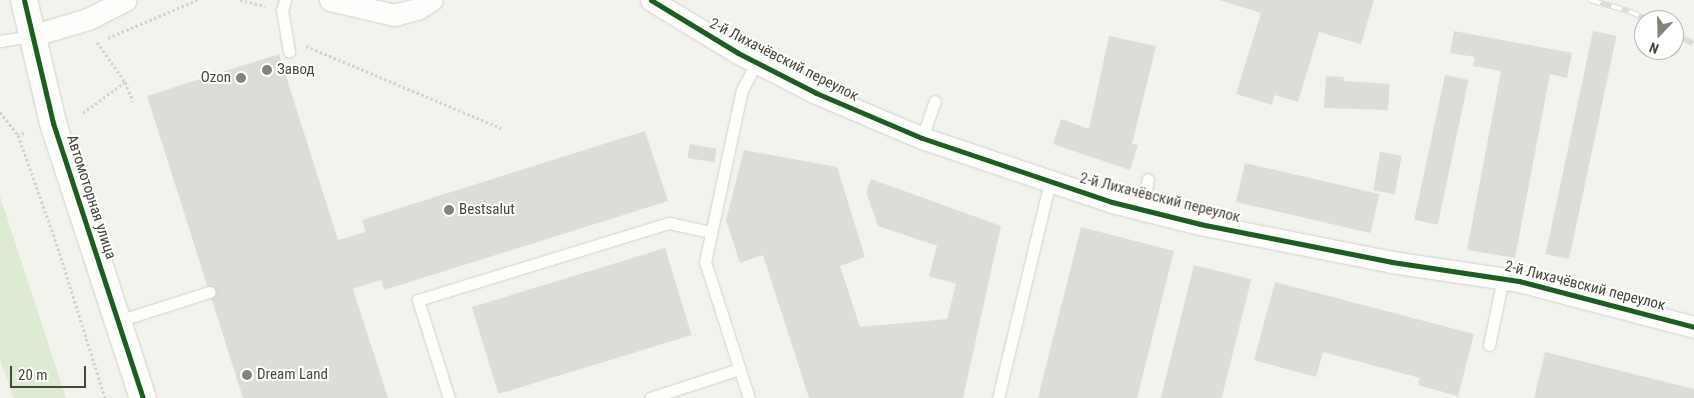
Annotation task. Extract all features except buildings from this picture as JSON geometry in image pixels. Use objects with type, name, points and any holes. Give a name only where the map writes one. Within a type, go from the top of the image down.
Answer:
[{"type":"street","name":"Автомоторная улица","points":[[24,0],[53,123],[143,398]]},
{"type":"street","points":[[31,36],[88,19],[126,0]]},
{"type":"street","points":[[330,0],[394,15],[418,10],[432,0]]},
{"type":"street","name":"2-й Лихачёвский переулок","points":[[651,0],[756,62],[816,93],[922,138],[1050,182],[1142,210],[1392,262],[1503,278],[1694,326]]},
{"type":"lane","points":[[284,5],[289,51]]},
{"type":"lane","points":[[0,41],[31,36]]},
{"type":"lane","points":[[749,398],[705,262],[742,90],[756,62]]},
{"type":"lane","points":[[922,138],[935,101]]},
{"type":"lane","points":[[1142,210],[1148,179]]},
{"type":"lane","points":[[998,398],[1050,182]]},
{"type":"lane","points":[[449,398],[418,300],[669,223],[711,232]]},
{"type":"lane","points":[[1489,345],[1503,278]]},
{"type":"lane","points":[[118,321],[209,292]]},
{"type":"lane","points":[[650,398],[739,369]]},
{"type":"path","points":[[132,101],[125,82],[95,43],[197,0]]},
{"type":"path","points":[[240,0],[284,5]]},
{"type":"path","points":[[302,44],[501,128]]},
{"type":"path","points":[[83,113],[125,82]]},
{"type":"path","points":[[0,112],[18,135],[58,248],[105,398]]},
{"type":"path","points":[[18,135],[24,133]]},
{"type":"green space","points":[[0,196],[66,398],[14,398],[0,360]]},
{"type":"railway","points":[[1590,0],[1634,13]]},
{"type":"railway","points":[[1684,38],[1694,44]]},
{"type":"cycle path","points":[[24,0],[53,123],[143,398]]},
{"type":"cycle path","points":[[651,0],[738,53],[816,93],[922,138],[1112,202],[1200,224],[1392,262],[1519,281],[1694,327]]},
{"type":"place","name":"Завод","points":[[267,70]]},
{"type":"place","name":"Ozon","points":[[241,78]]},
{"type":"place","name":"Bestsalut","points":[[449,210]]},
{"type":"place","name":"Dream Land","points":[[247,375]]}]
